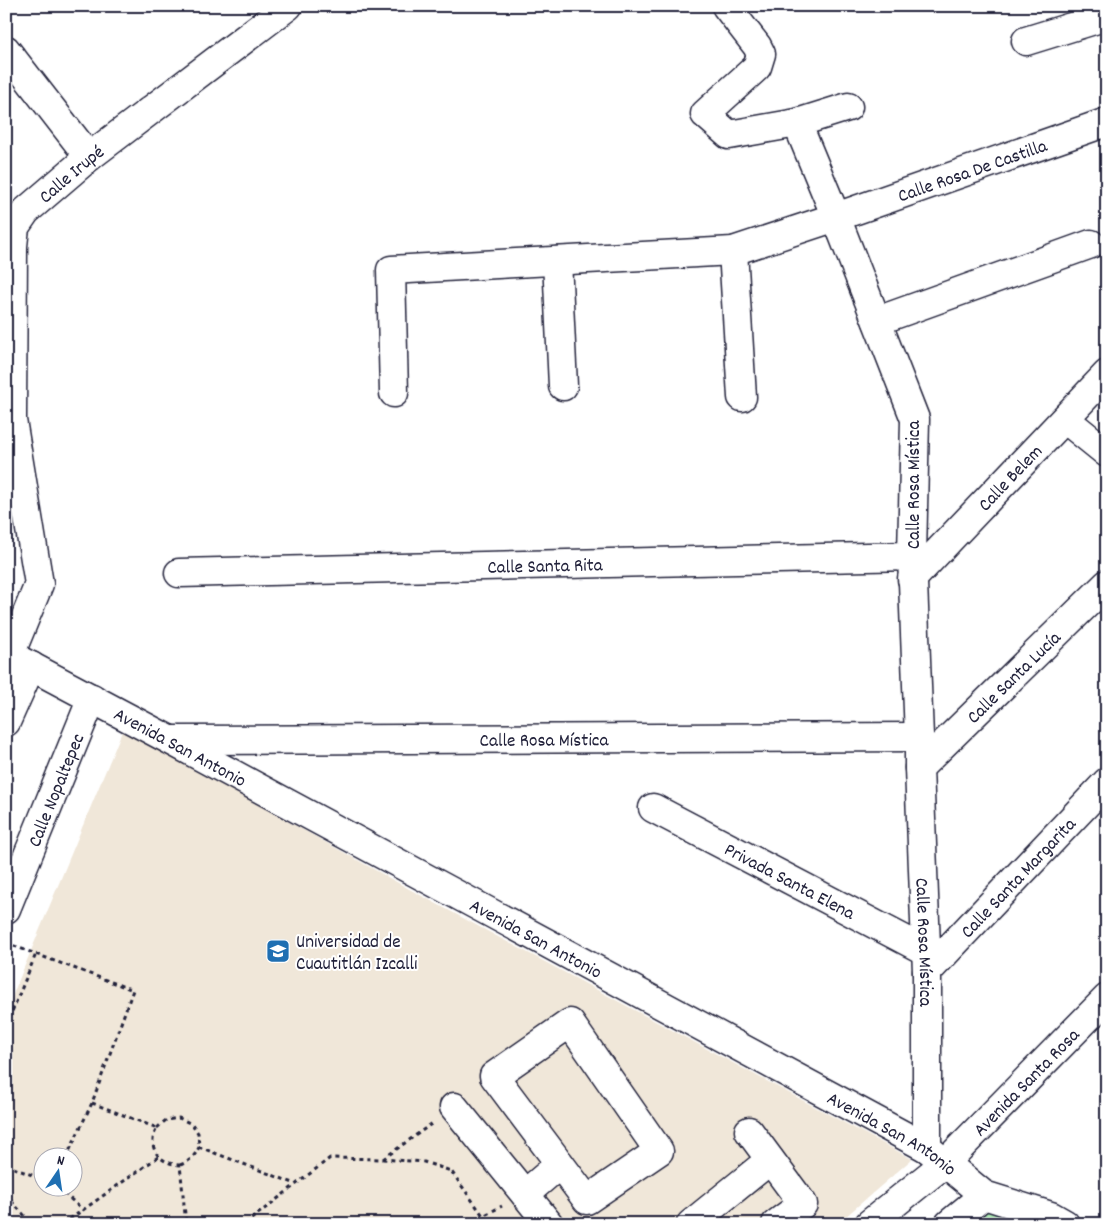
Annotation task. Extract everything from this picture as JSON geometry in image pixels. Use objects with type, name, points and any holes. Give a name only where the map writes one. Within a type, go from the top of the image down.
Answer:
[{"type":"street","name":"Calle Irupé","points":[[16,658],[39,584],[12,420],[13,246],[15,227],[26,211],[89,157],[288,6]]},
{"type":"street","points":[[726,6],[761,54],[757,67],[705,114],[729,135],[797,123],[848,107]]},
{"type":"street","points":[[1026,41],[1107,16]]},
{"type":"street","points":[[6,50],[89,157]]},
{"type":"street","name":"Calle Rosa De Castilla","points":[[394,393],[391,270],[733,251],[1107,122]]},
{"type":"street","name":"Calle Rosa Mística","points":[[797,123],[836,217],[914,419],[912,567],[919,737],[918,768],[936,1156]]},
{"type":"street","points":[[877,321],[1092,244]]},
{"type":"street","points":[[733,251],[742,397]]},
{"type":"street","points":[[557,261],[563,386]]},
{"type":"street","name":"Calle Belem","points":[[912,567],[1065,418],[1107,374]]},
{"type":"street","points":[[1065,418],[1107,453]]},
{"type":"street","name":"Calle Santa Rita","points":[[179,573],[912,567]]},
{"type":"street","name":"Calle Santa Lucía","points":[[918,768],[1107,584]]},
{"type":"street","points":[[6,722],[16,658]]},
{"type":"street","name":"Avenida San Antonio","points":[[16,658],[936,1156],[984,1195],[1056,1221]]},
{"type":"street","name":"Calle Nopaltepec","points":[[6,909],[92,698]]},
{"type":"street","name":"Calle Rosa Mística","points":[[170,740],[919,737]]},
{"type":"street","name":"Calle Santa Margarita","points":[[927,962],[1107,782]]},
{"type":"street","name":"Privada Santa Elena","points":[[653,808],[927,962]]},
{"type":"street","name":"Avenida Santa Rosa","points":[[869,1224],[936,1156],[1107,998]]},
{"type":"street","points":[[570,1023],[659,1151],[587,1200],[560,1164],[494,1076],[570,1023]]},
{"type":"street","points":[[454,1108],[548,1224]]},
{"type":"street","points":[[749,1131],[803,1204],[776,1224]]},
{"type":"street","points":[[691,1224],[770,1160]]},
{"type":"street","points":[[525,1194],[560,1164]]},
{"type":"street","points":[[949,1224],[984,1195]]},
{"type":"path","points":[[6,943],[133,990],[92,1103],[71,1148]]},
{"type":"path","points":[[6,1026],[36,954]]},
{"type":"path","points":[[92,1103],[157,1128]]},
{"type":"path","points":[[382,1159],[454,1108]]},
{"type":"path","points":[[179,1118],[192,1124],[198,1133],[199,1147],[196,1155],[188,1162],[180,1165],[170,1164],[158,1157],[152,1139],[157,1128],[166,1120],[179,1118]]},
{"type":"path","points":[[199,1147],[297,1184]]},
{"type":"path","points":[[63,1224],[158,1157]]},
{"type":"path","points":[[245,1224],[330,1158],[424,1162],[452,1172],[489,1224]]},
{"type":"path","points":[[180,1165],[186,1224]]},
{"type":"path","points":[[6,1166],[32,1175]]},
{"type":"path","points":[[6,1195],[32,1224]]},
{"type":"path","points":[[69,1198],[83,1210]]},
{"type":"path","points":[[473,1224],[483,1216]]},
{"type":"shaded area","name":"Universidad de Cuautitlán Izcalli","points":[[123,729],[411,890],[912,1159],[837,1224],[6,1224],[6,1011]]},
{"type":"green space","points":[[990,1205],[1041,1224],[968,1224]]},
{"type":"place","name":"Universidad de Cuautitlán Izcalli","points":[[278,951]]}]
